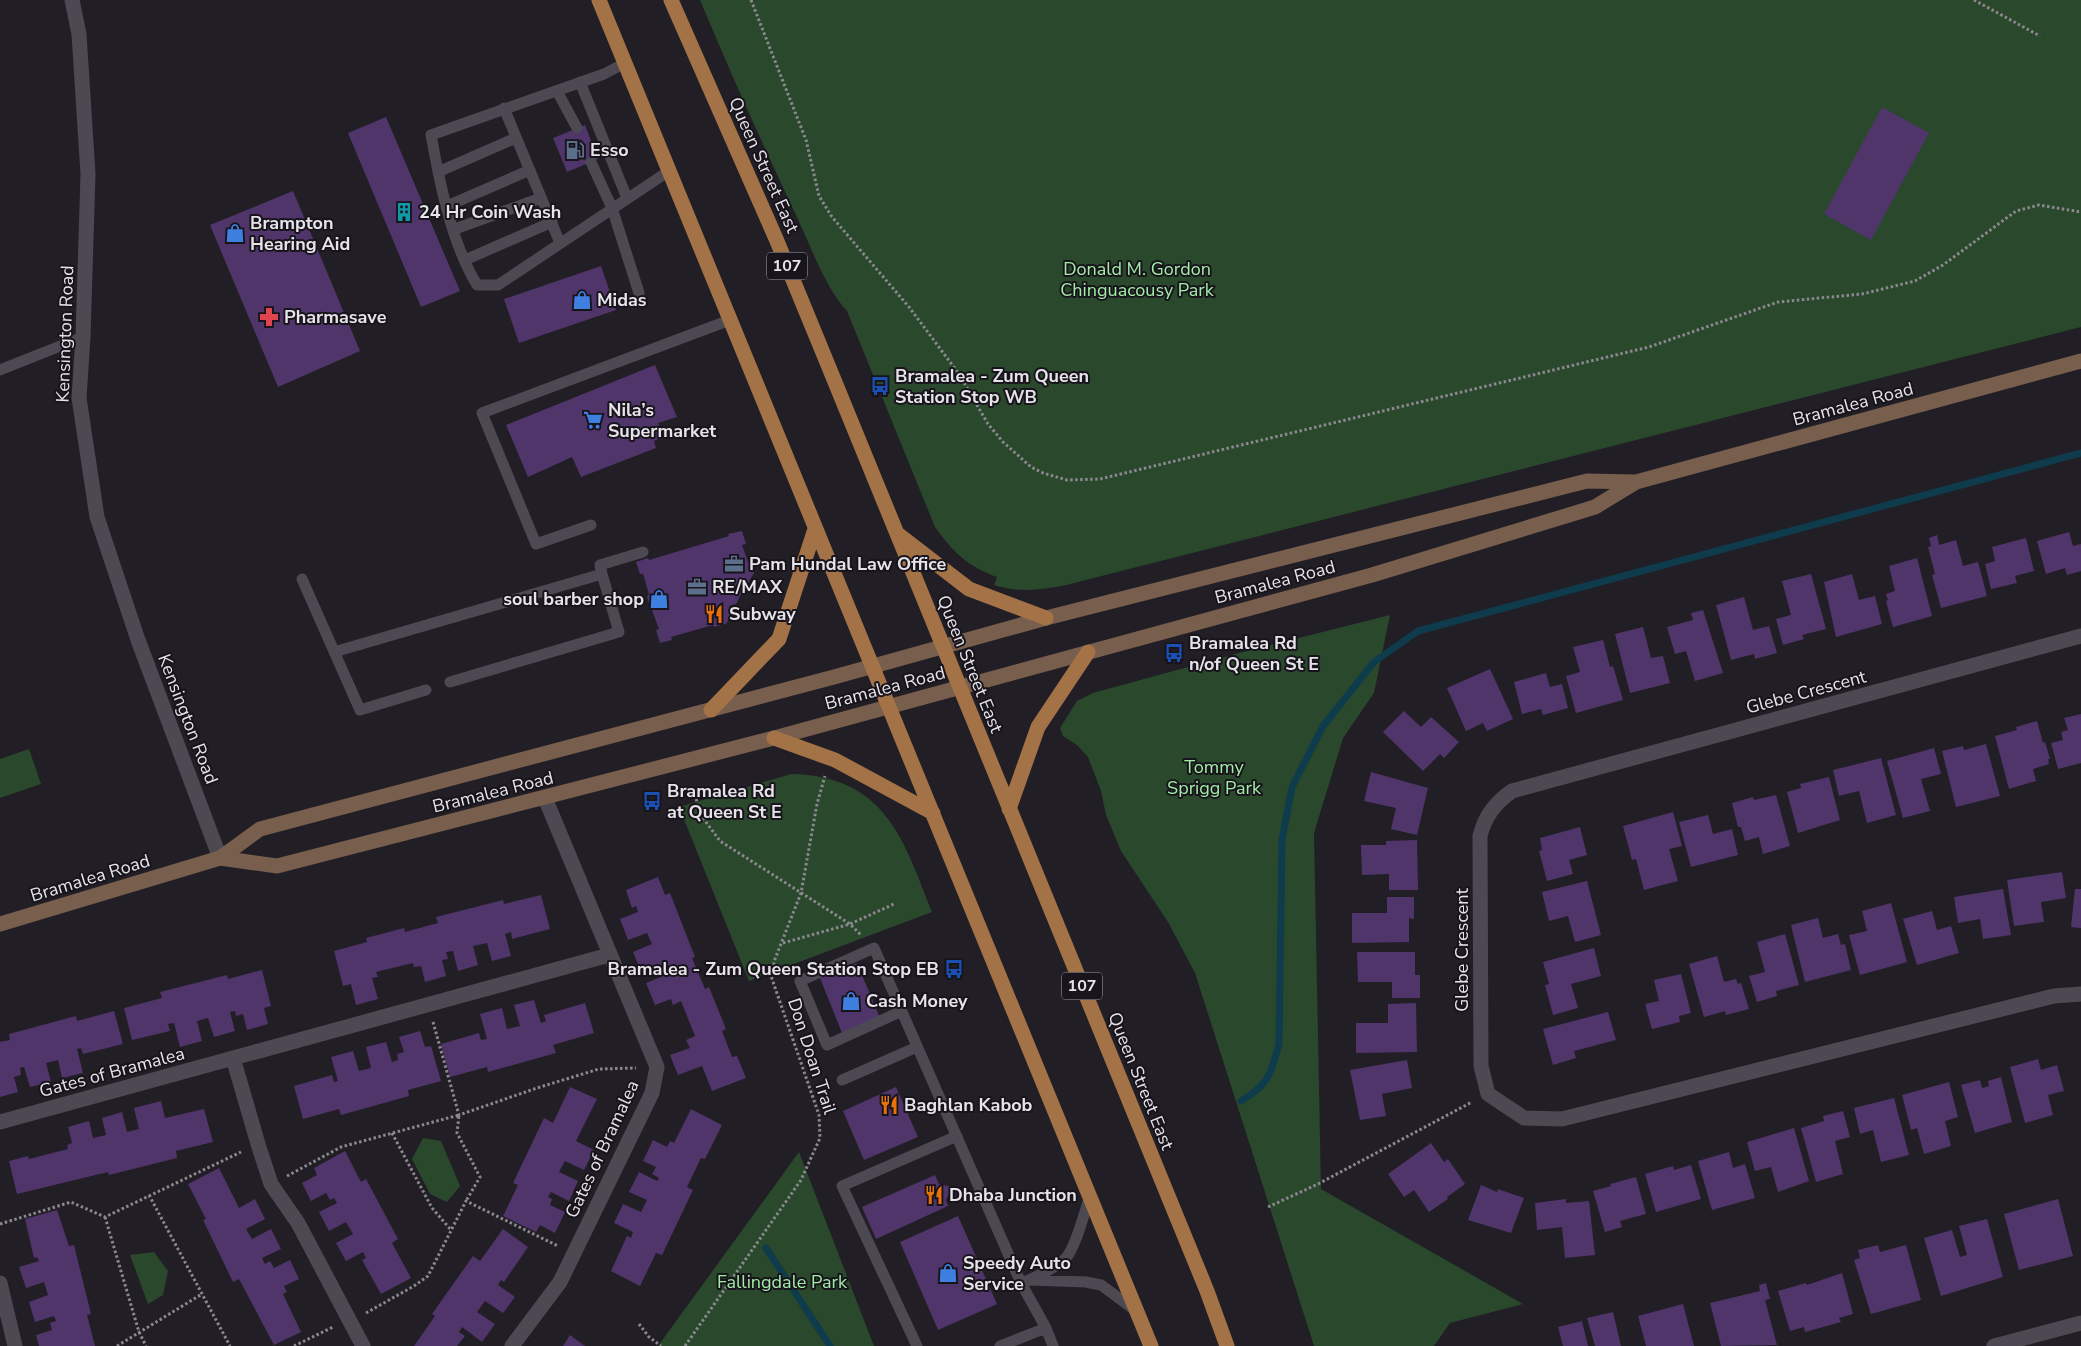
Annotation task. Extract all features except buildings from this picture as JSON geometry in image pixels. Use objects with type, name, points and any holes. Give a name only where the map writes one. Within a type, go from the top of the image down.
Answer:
[{"type":"main road","points":[[599,0],[933,813],[1089,1199],[1151,1346]]},
{"type":"main road","name":"Queen Street East","points":[[671,0],[777,241],[1227,1346]]},
{"type":"main road","name":"Bramalea Road","points":[[0,924],[220,858],[260,829],[711,710],[1046,618],[1587,481],[1636,482],[2081,362]]},
{"type":"main road","name":"Bramalea Road","points":[[220,858],[277,866],[774,738],[1372,575],[1595,507],[1636,482]]},
{"type":"main road","points":[[711,710],[779,639],[815,529]]},
{"type":"main road","points":[[897,534],[969,589],[1046,618]]},
{"type":"main road","points":[[1009,809],[1038,727],[1088,652]]},
{"type":"main road","points":[[774,738],[835,760],[933,813]]},
{"type":"street","name":"Kensington Road","points":[[72,0],[79,34],[88,174],[83,337],[79,398],[97,517],[138,640],[220,858]]},
{"type":"street","name":"Glebe Crescent","points":[[1488,1094],[1481,1066],[1480,836],[1490,810],[1501,799],[1512,791],[2081,636]]},
{"type":"street","name":"Gates of Bramalea","points":[[512,1346],[560,1282],[652,1093],[657,1067],[609,956],[545,798]]},
{"type":"street","name":"Gates of Bramalea","points":[[0,1122],[609,956]]},
{"type":"street","points":[[1488,1094],[1524,1118],[1562,1119],[2054,996],[2081,994]]},
{"type":"street","points":[[234,1058],[258,1144],[272,1184],[298,1223],[363,1346]]},
{"type":"street","points":[[0,1283],[15,1346]]},
{"type":"street","points":[[1994,1346],[2081,1323]]},
{"type":"lane","points":[[625,63],[604,74],[431,135],[447,206],[465,260],[478,285],[498,285],[669,171]]},
{"type":"lane","points":[[580,82],[627,198]]},
{"type":"lane","points":[[557,91],[577,128]]},
{"type":"lane","points":[[504,108],[560,243]]},
{"type":"lane","points":[[438,172],[516,138]]},
{"type":"lane","points":[[591,162],[612,208],[639,293]]},
{"type":"lane","points":[[447,206],[530,170]]},
{"type":"lane","points":[[455,229],[541,198]]},
{"type":"lane","points":[[465,260],[552,222]]},
{"type":"lane","points":[[591,525],[536,544],[482,413],[730,320]]},
{"type":"lane","points":[[0,370],[83,337]]},
{"type":"lane","points":[[450,682],[619,632],[600,565],[643,552]]},
{"type":"lane","points":[[334,652],[602,574]]},
{"type":"lane","points":[[302,579],[360,710],[426,690]]},
{"type":"lane","points":[[902,1011],[827,1044],[800,980],[874,948],[1053,1346]]},
{"type":"lane","points":[[842,1080],[918,1046]]},
{"type":"lane","points":[[917,1346],[842,1186],[957,1136]]},
{"type":"lane","points":[[1025,1281],[1066,1258],[1079,1230],[1089,1199]]},
{"type":"lane","points":[[1025,1281],[1086,1282],[1101,1286],[1136,1310]]},
{"type":"lane","points":[[1000,1346],[1046,1328]]},
{"type":"path","points":[[751,0],[806,140],[819,196],[832,217],[915,315],[959,374],[988,424],[1003,442],[1031,467],[1067,480],[1100,480],[1649,347],[1778,302],[1862,294],[1915,281],[1943,265],[2016,211],[2039,205],[2081,212]]},
{"type":"path","points":[[1974,0],[2040,36]]},
{"type":"path","name":"Don Doan Trail","points":[[686,1346],[801,1180],[820,1138],[819,1115],[771,976],[775,959],[801,893],[817,804],[825,774]]},
{"type":"path","points":[[696,799],[703,818],[720,841],[850,924],[874,948]]},
{"type":"path","points":[[782,943],[850,924],[894,904]]},
{"type":"path","points":[[294,1346],[326,1330],[350,1322],[414,1286],[428,1276],[480,1177],[457,1133],[459,1115],[429,1006]]},
{"type":"path","points":[[272,1184],[342,1147],[459,1115],[599,1069],[657,1067]]},
{"type":"path","points":[[1268,1207],[1318,1184],[1488,1094]]},
{"type":"path","points":[[392,1133],[432,1208],[451,1230]]},
{"type":"path","points":[[105,1218],[149,1195],[258,1144]]},
{"type":"path","points":[[149,1195],[230,1346]]},
{"type":"path","points":[[466,1201],[574,1254]]},
{"type":"path","points":[[0,1224],[71,1202],[105,1218],[139,1332],[146,1346]]},
{"type":"path","points":[[117,1346],[202,1294]]},
{"type":"path","points":[[639,1324],[649,1337],[661,1346]]},
{"type":"green space","name":"Donald M. Gordon Chinguacousy Park","points":[[700,0],[2081,0],[2081,327],[1066,585],[1030,590],[1003,588],[994,585],[997,577],[977,568],[955,551],[935,527],[847,311],[831,290],[818,264],[746,107]]},
{"type":"green space","name":"Tommy Sprigg Park","points":[[1390,615],[1374,693],[1343,738],[1314,833],[1321,1189],[1523,1304],[1450,1323],[1434,1346],[1314,1346],[1195,973],[1168,922],[1121,851],[1106,815],[1101,791],[1088,757],[1077,745],[1063,736],[1060,728],[1077,701],[1093,693],[1239,653]]},
{"type":"green space","points":[[29,749],[41,784],[0,798],[0,759]]},
{"type":"green space","points":[[791,774],[823,777],[849,786],[869,799],[886,816],[899,836],[911,859],[932,912],[749,981],[679,807]]},
{"type":"green space","points":[[423,1138],[441,1141],[460,1186],[447,1202],[430,1194],[412,1159]]},
{"type":"green space","name":"Fallingdale Park","points":[[799,1152],[874,1346],[658,1346]]},
{"type":"green space","points":[[154,1252],[168,1271],[163,1295],[148,1304],[130,1255]]},
{"type":"waterway","points":[[1241,1101],[1258,1089],[1268,1077],[1279,1044],[1282,840],[1292,787],[1323,726],[1374,662],[1418,631],[2081,453]]},
{"type":"waterway","points":[[766,1248],[830,1346]]},
{"type":"place","name":"Esso","points":[[575,150]]},
{"type":"place","name":"24 Hr Coin Wash","points":[[404,212]]},
{"type":"place","name":"Brampton Hearing Aid","points":[[235,233]]},
{"type":"place","name":"Midas","points":[[582,300]]},
{"type":"place","name":"Pharmasave","points":[[269,317]]},
{"type":"place","name":"Bramalea - Zum Queen Station Stop WB","points":[[880,386]]},
{"type":"place","name":"Nila’s Supermarket","points":[[593,420]]},
{"type":"place","name":"Pam Hundal Law Office","points":[[734,564]]},
{"type":"place","name":"RE/MAX","points":[[697,587]]},
{"type":"place","name":"soul barber shop","points":[[659,599]]},
{"type":"place","name":"Subway","points":[[714,614]]},
{"type":"place","name":"Bramalea Rd n/of Queen St E","points":[[1174,653]]},
{"type":"place","name":"Bramalea Rd at Queen St E","points":[[652,801]]},
{"type":"place","name":"Bramalea - Zum Queen Station Stop EB","points":[[954,969]]},
{"type":"place","name":"Cash Money","points":[[851,1001]]},
{"type":"place","name":"Baghlan Kabob","points":[[889,1105]]},
{"type":"place","name":"Dhaba Junction","points":[[934,1195]]},
{"type":"place","name":"Speedy Auto Service","points":[[948,1273]]}]
